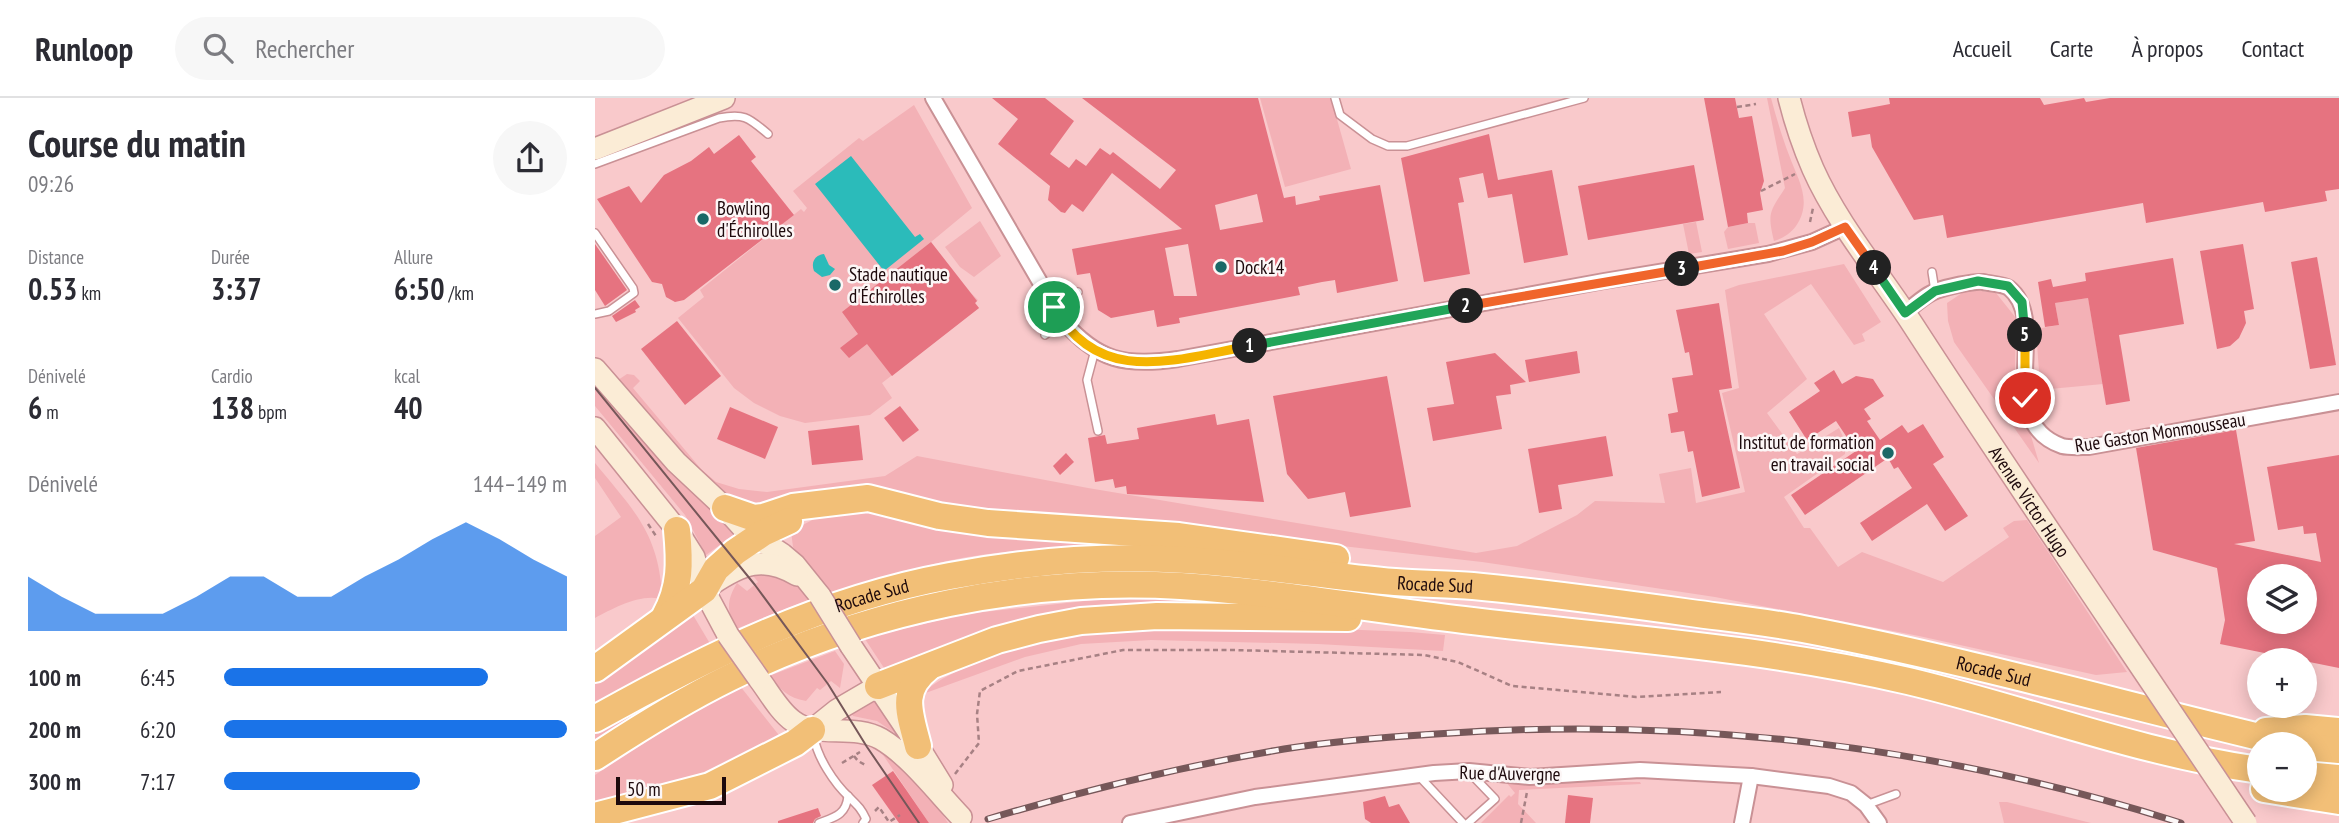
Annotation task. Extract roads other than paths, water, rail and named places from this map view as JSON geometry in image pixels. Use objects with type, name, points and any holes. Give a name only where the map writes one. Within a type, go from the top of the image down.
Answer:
[{"type":"highway","points":[[725,508],[754,518],[777,514],[793,507],[868,498],[939,516],[988,523],[1179,536],[1268,547],[1445,574],[1474,586]]},
{"type":"highway","points":[[595,669],[704,590],[716,569],[757,537],[829,502]]},
{"type":"highway","points":[[662,621],[671,604],[679,578],[677,530]]},
{"type":"highway","name":"Rocade Sud","points":[[595,719],[686,669],[805,616],[913,583],[1002,567],[1098,558],[1183,559],[1394,582],[1474,586],[1799,628],[1910,651],[2247,734]]},
{"type":"highway","name":"Rocade Sud","points":[[595,757],[702,691],[796,648],[881,619],[996,595],[1082,586],[1177,586],[1318,599],[1460,620],[1642,639],[1809,661],[1908,681],[2029,713],[2151,750],[2247,768]]},
{"type":"highway","points":[[878,686],[1016,634],[1102,619],[1184,616],[1460,620]]},
{"type":"highway","points":[[918,746],[908,693],[918,676],[929,667]]},
{"type":"highway","points":[[2029,713],[2126,753],[2247,785]]},
{"type":"highway","points":[[2243,733],[2305,728],[2339,731]]},
{"type":"highway","points":[[595,816],[710,786],[795,743],[812,730]]},
{"type":"highway","points":[[2317,748],[2339,750]]},
{"type":"highway","points":[[2317,776],[2339,778]]},
{"type":"highway","points":[[2317,798],[2339,801]]},
{"type":"main road","points":[[595,134],[686,98]]},
{"type":"main road","points":[[595,149],[722,98]]},
{"type":"main road","name":"Avenue Victor Hugo","points":[[1791,98],[1799,134],[1813,169],[1845,227],[2246,823]]},
{"type":"main road","points":[[595,369],[676,462],[744,529],[795,565],[918,746],[963,820]]},
{"type":"main road","points":[[595,428],[677,530],[694,557],[704,590],[728,635],[792,721],[812,730],[856,730],[879,737],[898,750],[963,820]]},
{"type":"main road","points":[[704,590],[733,570],[764,563],[783,566],[813,588]]},
{"type":"main road","points":[[812,730],[837,710],[878,686]]},
{"type":"main road","points":[[778,704],[816,713],[837,710]]},
{"type":"street","points":[[933,98],[1062,320],[1076,337],[1105,357],[1131,362],[1168,361],[1604,281],[1768,254],[1812,242],[1845,227]]},
{"type":"street","name":"Rue Gaston Monmousseau","points":[[1905,313],[1935,291],[1978,281],[2008,286],[2022,302],[2025,326],[2025,398],[2028,409],[2032,420],[2046,437],[2064,447],[2089,447],[2339,401]]},
{"type":"street","name":"Rue d'Auvergne","points":[[1130,823],[1255,797],[1417,775],[1469,771],[1530,777],[1640,770],[1751,776],[1829,786],[1851,793],[1866,805],[1878,823]]},
{"type":"street","points":[[1742,823],[1751,776]]},
{"type":"lane","points":[[1335,98],[1340,115],[1372,139],[1388,146],[1407,146],[1584,98]]},
{"type":"lane","points":[[595,164],[719,118],[736,115],[749,118],[768,134]]},
{"type":"lane","points":[[595,233],[634,293],[609,311],[595,314]]},
{"type":"lane","points":[[1932,272],[1935,291]]},
{"type":"lane","points":[[1054,307],[1077,292]]},
{"type":"lane","points":[[1045,335],[1062,320]]},
{"type":"lane","points":[[1095,350],[1087,380],[1098,431]]},
{"type":"lane","points":[[812,730],[816,749],[848,796],[861,806],[866,819],[863,823]]},
{"type":"lane","points":[[1417,775],[1466,823],[1495,799],[1469,771]]},
{"type":"lane","points":[[1866,805],[1896,794]]},
{"type":"lane","points":[[819,823],[843,818],[848,796]]},
{"type":"water","points":[[851,156],[915,237],[920,234],[924,239],[884,271],[815,184]]},
{"type":"water","points":[[824,254],[829,265],[835,269],[830,275],[822,277],[814,271],[813,265],[816,258]]},
{"type":"tram line","points":[[595,388],[755,585],[828,684],[919,823]]},
{"type":"railway","points":[[988,819],[1135,780],[1303,746],[1530,729],[1625,729],[1813,743],[1906,756],[1999,774],[2090,796],[2181,823]]},
{"type":"place","name":"Bowling d'Échirolles","points":[[703,219]]},
{"type":"place","name":"Dock14","points":[[1221,267]]},
{"type":"place","name":"Stade nautique d'Échirolles","points":[[835,285]]},
{"type":"place","name":"Institut de formation en travail social","points":[[1888,453]]}]
